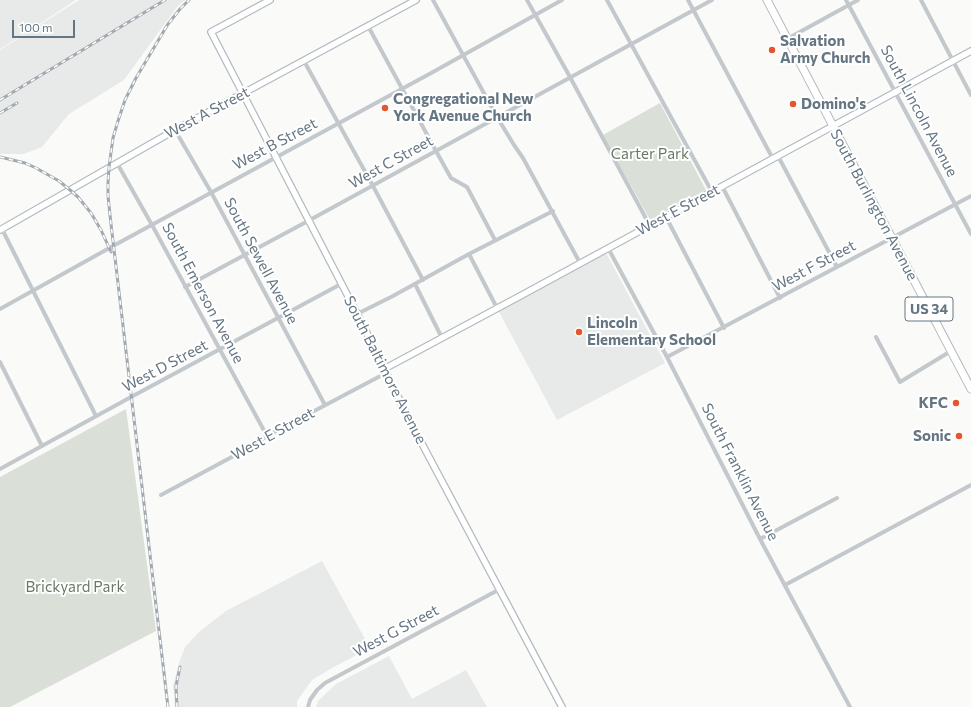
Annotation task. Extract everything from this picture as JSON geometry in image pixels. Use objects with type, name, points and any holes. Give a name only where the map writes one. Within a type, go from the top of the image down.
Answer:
[{"type":"highway","name":"South Burlington Avenue","points":[[767,0],[971,389]]},
{"type":"street","name":"South Baltimore Avenue","points":[[270,0],[211,32],[385,371],[562,707]]},
{"type":"street","name":"West A Street","points":[[1,229],[242,93],[416,0]]},
{"type":"street","points":[[433,0],[497,117],[514,145],[524,158],[580,264]]},
{"type":"street","points":[[528,0],[650,226]]},
{"type":"street","name":"West B Street","points":[[0,309],[562,0]]},
{"type":"street","points":[[607,0],[712,192]]},
{"type":"street","points":[[688,0],[837,267]]},
{"type":"street","name":"West C Street","points":[[185,287],[373,186],[712,0]]},
{"type":"street","name":"South Lincoln Avenue","points":[[846,0],[971,234]]},
{"type":"street","points":[[787,39],[858,0]]},
{"type":"street","points":[[921,0],[971,95]]},
{"type":"street","points":[[368,26],[451,178],[467,187],[495,240]]},
{"type":"street","name":"West E Street","points":[[161,495],[325,405],[442,338],[971,51]]},
{"type":"street","points":[[304,61],[423,280]]},
{"type":"street","name":"South Sewell Avenue","points":[[175,130],[211,192],[325,405]]},
{"type":"street","name":"South Emerson Avenue","points":[[117,163],[267,436]]},
{"type":"street","points":[[722,186],[780,298]]},
{"type":"street","name":"West F Street","points":[[667,358],[971,196]]},
{"type":"street","points":[[357,314],[552,211]]},
{"type":"street","points":[[666,217],[724,328]]},
{"type":"street","points":[[1,229],[96,416]]},
{"type":"street","name":"South Franklin Avenue","points":[[608,248],[667,358],[760,539],[850,707]]},
{"type":"street","points":[[469,254],[497,308]]},
{"type":"street","name":"West D Street","points":[[0,469],[341,284]]},
{"type":"street","points":[[415,284],[442,338]]},
{"type":"street","points":[[876,336],[900,382],[951,351]]},
{"type":"street","points":[[0,362],[42,446]]},
{"type":"street","points":[[785,585],[971,485]]},
{"type":"street","points":[[760,539],[837,498]]},
{"type":"street","name":"West G Street","points":[[308,707],[310,700],[325,683],[500,589]]},
{"type":"shaded area","points":[[0,0],[76,0],[0,49]]},
{"type":"shaded area","points":[[79,0],[185,0],[177,7],[124,80],[69,114],[42,147],[24,154],[0,154],[0,50]]},
{"type":"shaded area","name":"Lincoln Elementary School","points":[[606,253],[665,363],[557,420],[498,310]]},
{"type":"shaded area","points":[[322,561],[370,648],[312,680],[297,701],[297,707],[175,707],[173,686],[179,663],[185,647],[199,632],[226,611]]},
{"type":"shaded area","points":[[389,656],[412,699],[466,670],[487,707],[316,707],[318,701],[336,684]]},
{"type":"green space","name":"Carter Park","points":[[660,103],[706,190],[650,220],[603,135]]},
{"type":"green space","name":"Brickyard Park","points":[[126,409],[156,631],[10,707],[0,707],[0,477]]},
{"type":"railway","points":[[0,100],[165,0]]},
{"type":"railway","points":[[168,707],[111,224],[108,183],[113,138],[125,100],[136,78],[168,24],[189,0]]},
{"type":"railway","points":[[0,113],[17,103]]},
{"type":"railway","points":[[0,157],[25,163],[36,168],[59,181],[70,190],[91,213],[111,252]]},
{"type":"railway","points":[[177,707],[176,686],[180,667]]},
{"type":"place","name":"Salvation Army Church","points":[[772,50]]},
{"type":"place","name":"Domino's","points":[[793,104]]},
{"type":"place","name":"Congregational New York Avenue Church","points":[[385,108]]},
{"type":"place","name":"Lincoln Elementary School","points":[[579,332]]},
{"type":"place","name":"KFC","points":[[956,403]]},
{"type":"place","name":"Sonic","points":[[959,436]]}]
